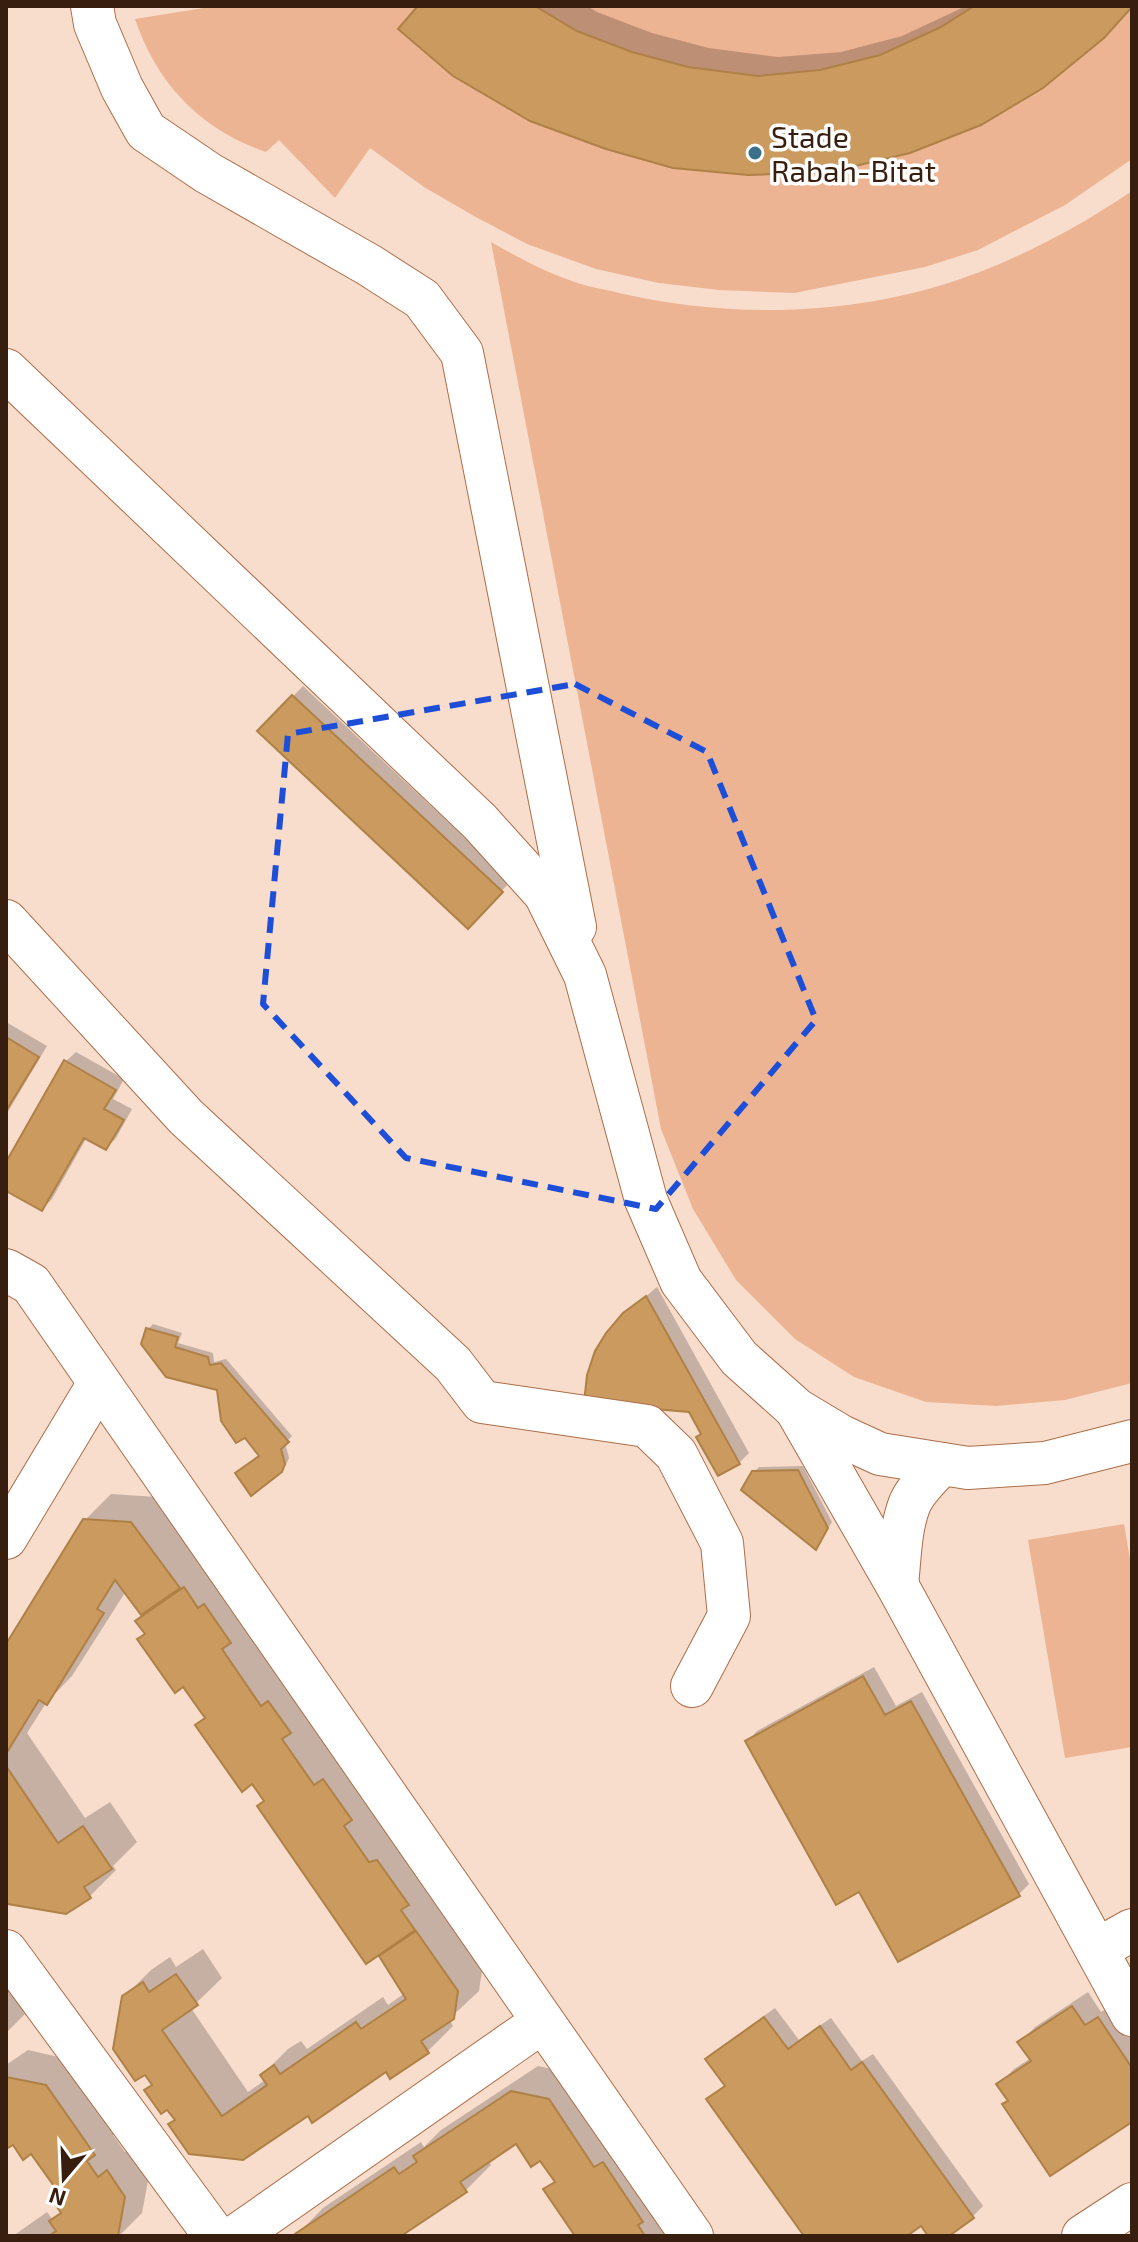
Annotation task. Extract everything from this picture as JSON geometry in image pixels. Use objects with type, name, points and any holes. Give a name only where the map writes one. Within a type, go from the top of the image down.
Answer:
[{"type":"street","points":[[92,6],[95,24],[122,88],[146,131],[208,173],[369,265],[422,299],[462,353],[585,975],[646,1200],[681,1281],[739,1358],[796,1409],[841,1436],[880,1454],[968,1468],[1045,1463],[1132,1441]]},
{"type":"street","points":[[6,370],[480,822],[545,894],[585,975]]},
{"type":"street","points":[[6,921],[186,1117],[453,1364],[482,1402],[647,1426],[676,1454],[722,1543],[729,1616],[692,1686]]},
{"type":"street","points":[[6,1270],[31,1284],[692,2236]]},
{"type":"street","points":[[6,1538],[99,1383]]},
{"type":"street","points":[[796,1409],[897,1585],[1115,1940],[1132,2015]]},
{"type":"street","points":[[897,1585],[910,1503],[923,1483],[942,1464]]},
{"type":"street","points":[[6,1951],[215,2236]]},
{"type":"street","points":[[236,2236],[542,2022]]},
{"type":"street","points":[[1083,2236],[1132,2204]]},
{"type":"highlighted area","points":[[575,684],[707,752],[816,1020],[656,1209],[406,1158],[263,1004],[288,734]]},
{"type":"shaded area","name":"Stade Rabah-Bitat","points":[[216,6],[1132,6],[1132,159],[1065,205],[978,250],[925,267],[794,293],[719,290],[659,283],[596,269],[527,244],[424,187],[370,148],[335,198],[279,140],[266,152],[221,131],[184,102],[169,84],[144,42],[135,19]]},
{"type":"shaded area","points":[[1132,191],[1132,1383],[1065,1400],[996,1406],[926,1402],[854,1377],[795,1339],[736,1280],[693,1209],[661,1129],[491,242],[561,277],[619,293],[708,307],[800,309],[890,298],[977,273],[1057,236]]},
{"type":"shaded area","points":[[1124,1524],[1132,1571],[1132,1747],[1065,1758],[1028,1540]]},
{"type":"building","points":[[415,6],[535,6],[577,31],[632,52],[688,67],[758,76],[820,70],[880,55],[941,27],[974,6],[1132,7],[1104,38],[1043,88],[981,125],[910,153],[830,172],[748,175],[673,168],[606,149],[530,121],[453,76],[398,29]]},
{"type":"building","points":[[292,695],[503,892],[468,929],[257,731]]},
{"type":"building","points":[[6,1037],[39,1057],[6,1111]]},
{"type":"building","points":[[64,1060],[116,1090],[104,1109],[124,1120],[106,1150],[84,1138],[42,1211],[6,1191],[6,1162]]},
{"type":"building","points":[[646,1296],[740,1464],[718,1476],[696,1437],[701,1434],[689,1412],[584,1403],[587,1375],[595,1351],[623,1313]]},
{"type":"building","points":[[146,1328],[178,1337],[175,1347],[208,1357],[210,1365],[221,1363],[289,1442],[281,1449],[285,1464],[282,1472],[251,1496],[235,1473],[259,1456],[245,1438],[236,1443],[221,1421],[217,1390],[166,1377],[141,1344]]},
{"type":"building","points":[[798,1470],[828,1528],[816,1550],[741,1490],[752,1471]]},
{"type":"building","points":[[83,1519],[131,1522],[180,1588],[141,1615],[115,1580],[97,1609],[104,1613],[47,1705],[39,1700],[6,1754],[6,1644]]},
{"type":"building","points":[[184,1587],[198,1608],[204,1604],[231,1643],[222,1649],[261,1706],[268,1701],[291,1733],[282,1739],[314,1785],[323,1779],[352,1820],[344,1826],[369,1862],[377,1860],[409,1905],[401,1910],[415,1930],[366,1964],[257,1806],[264,1801],[252,1784],[242,1792],[195,1725],[205,1718],[183,1687],[175,1693],[137,1639],[145,1634],[135,1621]]},
{"type":"building","points":[[863,1676],[885,1715],[911,1701],[1020,1896],[898,1962],[859,1892],[836,1905],[745,1741]]},
{"type":"building","points":[[6,1766],[58,1843],[83,1826],[112,1869],[84,1887],[91,1898],[66,1914],[8,1904],[6,1900]]},
{"type":"building","points":[[416,1931],[458,1991],[454,2019],[421,2041],[429,2053],[390,2079],[386,2072],[312,2123],[308,2116],[243,2160],[189,2154],[168,2124],[175,2120],[167,2110],[161,2114],[144,2090],[152,2085],[145,2075],[135,2081],[113,2049],[122,1996],[143,1982],[149,1992],[176,1974],[198,2005],[162,2030],[222,2116],[267,2085],[260,2075],[274,2065],[280,2074],[356,2022],[361,2029],[406,1999],[379,1956]]},
{"type":"building","points":[[1072,2006],[1085,2025],[1098,2017],[1132,2068],[1132,2122],[1050,2176],[1002,2104],[1008,2101],[996,2084],[1031,2061],[1017,2042]]},
{"type":"building","points":[[764,2017],[788,2049],[820,2026],[851,2070],[862,2062],[974,2218],[949,2236],[928,2236],[921,2226],[907,2236],[804,2236],[706,2099],[725,2086],[705,2059]]},
{"type":"building","points":[[6,2077],[46,2085],[95,2155],[87,2161],[98,2177],[107,2170],[125,2197],[118,2236],[49,2236],[56,2231],[49,2221],[61,2213],[53,2201],[61,2196],[31,2154],[23,2160],[13,2145],[6,2149]]},
{"type":"building","points":[[511,2091],[549,2099],[594,2167],[603,2162],[643,2222],[638,2225],[645,2236],[575,2236],[543,2189],[555,2182],[540,2161],[531,2167],[516,2144],[460,2182],[467,2192],[401,2236],[294,2236],[394,2167],[399,2174],[417,2162],[413,2156]]},
{"type":"place","name":"Stade Rabah-Bitat","points":[[755,153]]}]
